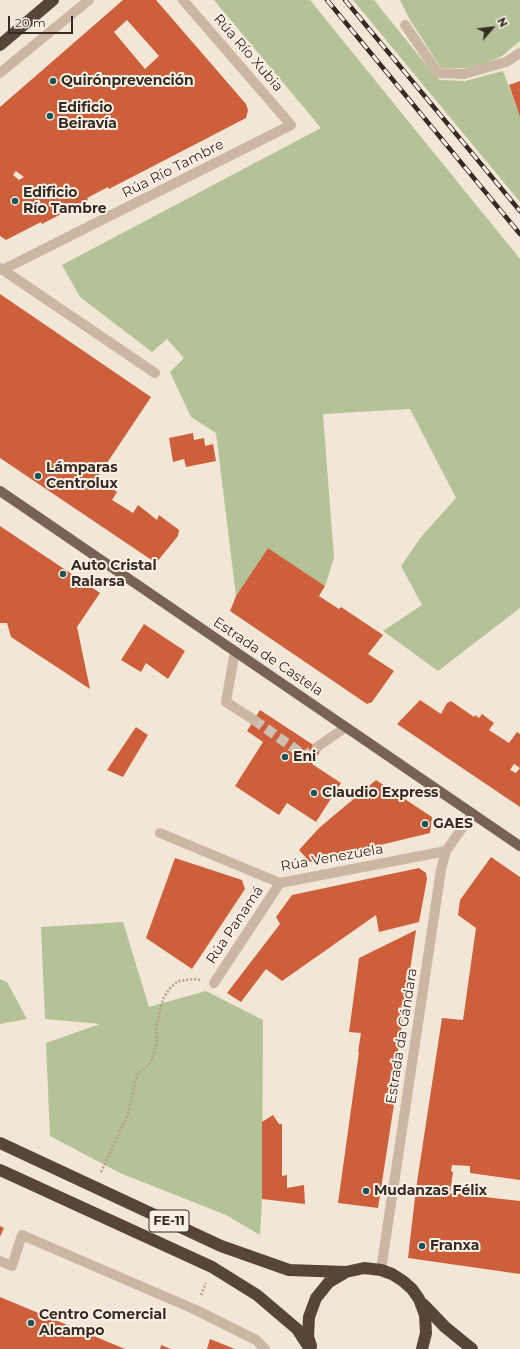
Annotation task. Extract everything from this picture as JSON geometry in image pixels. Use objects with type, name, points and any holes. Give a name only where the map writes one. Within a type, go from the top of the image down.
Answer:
[{"type":"highway","points":[[0,45],[53,0]]},
{"type":"highway","name":"FE-11","points":[[0,1143],[221,1246],[289,1270],[346,1272],[364,1268],[381,1270],[403,1280],[445,1327],[472,1349]]},
{"type":"highway","name":"FE-11","points":[[0,1170],[212,1267],[257,1296],[292,1324],[311,1349]]},
{"type":"highway","name":"FE-11","points":[[311,1349],[308,1337],[309,1317],[316,1298],[329,1282],[346,1272]]},
{"type":"highway","name":"FE-11","points":[[419,1299],[425,1315],[426,1333],[422,1349]]},
{"type":"main road","name":"Estrada de Castela","points":[[0,491],[520,846]]},
{"type":"street","points":[[0,73],[89,0]]},
{"type":"street","name":"Rúa Río Xubia","points":[[183,0],[291,125]]},
{"type":"street","points":[[404,25],[438,73],[464,74],[506,62],[520,52]]},
{"type":"street","name":"Rúa Río Tambre","points":[[1,269],[291,125]]},
{"type":"street","points":[[1,269],[155,372]]},
{"type":"street","points":[[235,651],[226,702],[254,720]]},
{"type":"street","points":[[316,747],[346,727]]},
{"type":"street","name":"Estrada da Gándara","points":[[381,1270],[439,884],[446,851],[472,814]]},
{"type":"street","name":"Rúa Venezuela","points":[[160,833],[280,884],[446,851]]},
{"type":"street","name":"Rúa Panamá","points":[[214,983],[280,884]]},
{"type":"street","points":[[0,1261],[12,1266],[22,1234],[196,1310],[256,1340],[265,1349]]},
{"type":"path","points":[[94,1186],[128,1114],[137,1075],[151,1062],[157,1043],[159,1012],[169,989],[178,981],[194,979],[214,983]]},
{"type":"path","points":[[201,1296],[206,1282]]},
{"type":"green space","points":[[214,0],[310,0],[520,259],[520,608],[438,671],[383,631],[422,605],[401,566],[421,537],[456,498],[410,409],[323,414],[334,558],[325,586],[268,548],[236,596],[216,433],[191,417],[170,372],[184,358],[167,339],[152,352],[80,297],[62,265],[321,128]]},
{"type":"green space","points":[[353,0],[374,0],[435,76],[440,80],[465,81],[503,71],[520,117],[520,202]]},
{"type":"green space","points":[[400,0],[520,0],[520,41],[502,56],[486,63],[466,68],[441,68],[410,20]]},
{"type":"green space","points":[[123,922],[149,1007],[206,991],[263,1020],[262,1199],[260,1235],[226,1215],[120,1173],[50,1136],[46,1043],[100,1024],[45,1019],[41,927]]},
{"type":"green space","points":[[0,979],[7,982],[27,1019],[0,1024]]},
{"type":"building","points":[[123,0],[156,0],[246,104],[248,110],[246,118],[109,189],[108,187],[87,198],[88,200],[42,224],[41,222],[6,240],[0,236],[0,107]],"holes":[[[127,20],[159,56],[145,69],[114,32]],[[16,171],[24,177],[19,180],[13,175]]]},
{"type":"building","points":[[520,81],[520,117],[509,85]]},
{"type":"building","points":[[0,294],[151,397],[97,478],[117,492],[112,500],[133,513],[138,505],[157,520],[159,515],[179,530],[178,536],[156,563],[0,458]]},
{"type":"building","points":[[193,433],[194,440],[204,438],[205,446],[213,444],[216,461],[186,467],[184,459],[173,462],[169,438]]},
{"type":"building","points":[[0,526],[100,593],[77,627],[90,689],[11,637],[7,623],[0,623]]},
{"type":"building","points":[[268,548],[325,586],[319,596],[339,609],[341,607],[383,635],[368,654],[394,671],[372,702],[367,704],[230,611],[236,596]]},
{"type":"building","points":[[144,624],[185,651],[168,679],[146,663],[141,672],[121,660]]},
{"type":"building","points":[[420,700],[441,714],[447,703],[451,701],[474,717],[475,715],[479,718],[482,714],[494,723],[489,730],[509,743],[517,732],[520,734],[520,768],[520,807],[397,724]],"holes":[[[514,764],[520,768],[516,773],[510,770]]]},
{"type":"building","name":"Eni","points":[[260,710],[321,750],[312,764],[341,783],[316,822],[287,803],[279,815],[235,786],[263,742],[247,731]]},
{"type":"building","points":[[136,727],[148,735],[123,777],[107,770]]},
{"type":"building","points":[[376,780],[432,817],[430,833],[310,862],[299,850],[319,828]]},
{"type":"building","points":[[491,857],[520,877],[520,1180],[470,1173],[470,1166],[452,1165],[451,1171],[453,1172],[450,1193],[520,1201],[520,1274],[408,1258],[416,1189],[442,1018],[463,1020],[476,928],[458,915],[460,900]]},
{"type":"building","points":[[175,858],[242,880],[245,889],[192,969],[146,938]]},
{"type":"building","points":[[419,868],[426,873],[427,879],[419,922],[379,932],[376,915],[282,981],[266,969],[241,1002],[227,993],[280,924],[276,917],[292,895]]},
{"type":"building","points":[[416,930],[397,1058],[401,1059],[378,1208],[338,1203],[361,1033],[349,1032],[359,958]]},
{"type":"building","points":[[273,1115],[279,1124],[282,1124],[282,1176],[287,1175],[287,1188],[304,1185],[305,1204],[262,1199],[262,1122]]},
{"type":"building","points":[[0,1226],[4,1228],[0,1237]]},
{"type":"building","name":"Centro Comercial Alcampo","points":[[0,1297],[125,1349],[0,1349]]},
{"type":"building","points":[[210,1339],[235,1349],[207,1349]]},
{"type":"building","points":[[161,1345],[171,1349],[160,1349]]},
{"type":"tunnel","points":[[254,720],[305,756],[317,747]]},
{"type":"railway","points":[[327,0],[520,234]]},
{"type":"railway","points":[[345,0],[520,211]]},
{"type":"place","name":"Quirónprevención","points":[[53,81]]},
{"type":"place","name":"Edificio Beiravía","points":[[50,116]]},
{"type":"place","name":"Edificio Río Tambre","points":[[15,201]]},
{"type":"place","name":"Lámparas Centrolux","points":[[38,476]]},
{"type":"place","name":"Auto Cristal Ralarsa","points":[[63,574]]},
{"type":"place","name":"Eni","points":[[285,757]]},
{"type":"place","name":"Claudio Express","points":[[314,793]]},
{"type":"place","name":"GAES","points":[[425,824]]},
{"type":"place","name":"Mudanzas Félix","points":[[366,1191]]},
{"type":"place","name":"Franxa","points":[[422,1246]]},
{"type":"place","name":"Centro Comercial Alcampo","points":[[31,1323]]}]
